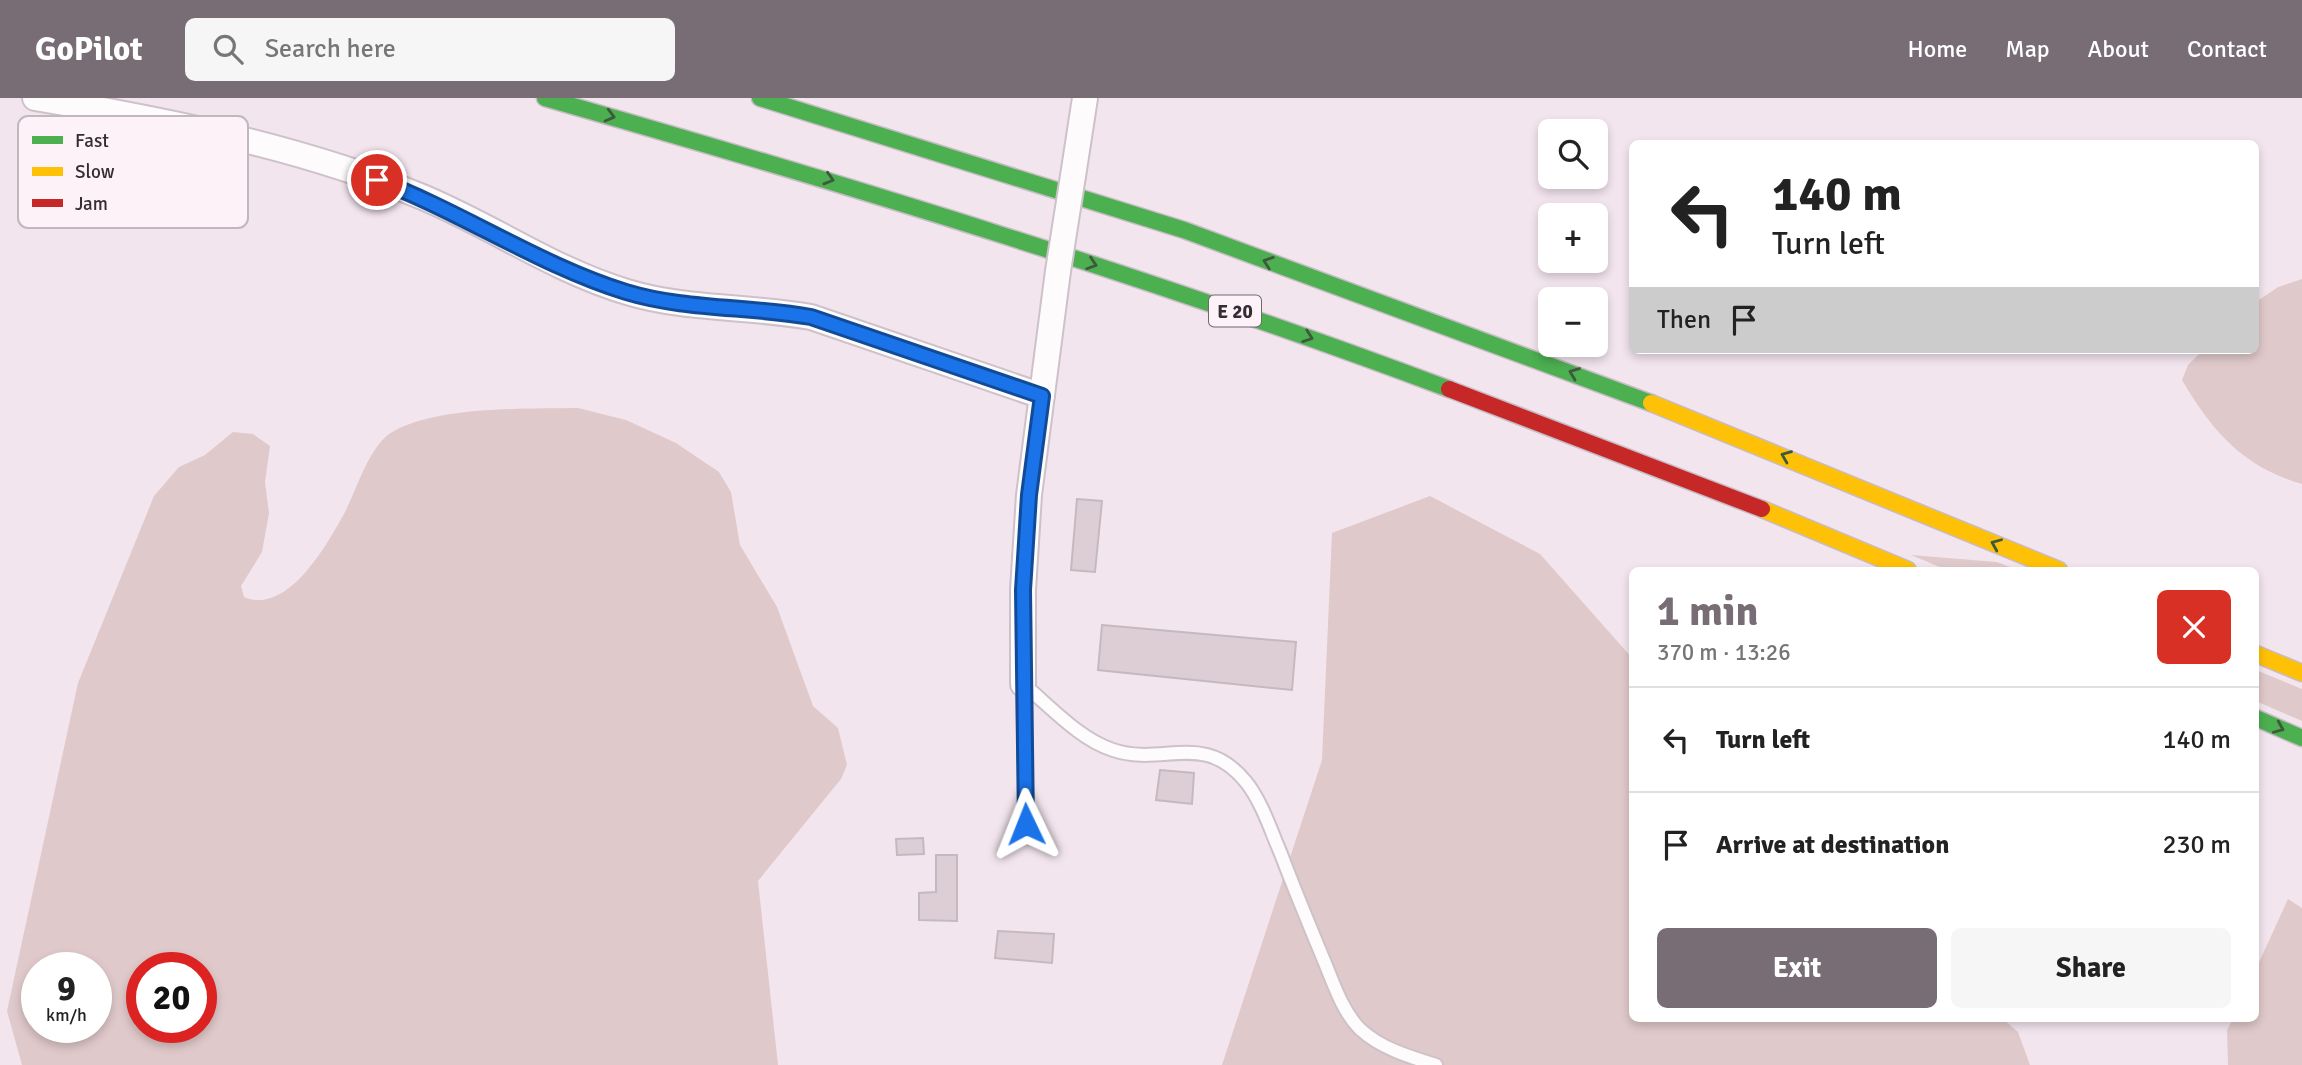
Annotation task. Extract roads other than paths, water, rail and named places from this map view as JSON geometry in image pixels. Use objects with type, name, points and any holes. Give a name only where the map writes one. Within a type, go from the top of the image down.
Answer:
[{"type":"highway","name":"E 20","points":[[545,98],[932,211],[1241,313],[1620,453],[1901,567]]},
{"type":"highway","points":[[760,98],[922,146],[1184,230],[1675,412],[2052,567]]},
{"type":"highway","points":[[2259,655],[2302,673]]},
{"type":"highway","points":[[2259,719],[2302,738]]},
{"type":"street","points":[[34,98],[132,116]]},
{"type":"street","points":[[1023,684],[1023,590],[1029,495],[1085,98]]},
{"type":"street","points":[[248,142],[291,152],[423,197],[565,269],[628,292],[677,303],[811,317],[1042,396]]},
{"type":"lane","points":[[1023,684],[1026,824]]},
{"type":"lane","points":[[1023,684],[1088,738],[1112,750],[1130,754],[1201,752],[1233,767],[1248,785],[1267,821],[1338,993],[1358,1027],[1389,1048],[1436,1065]]}]
